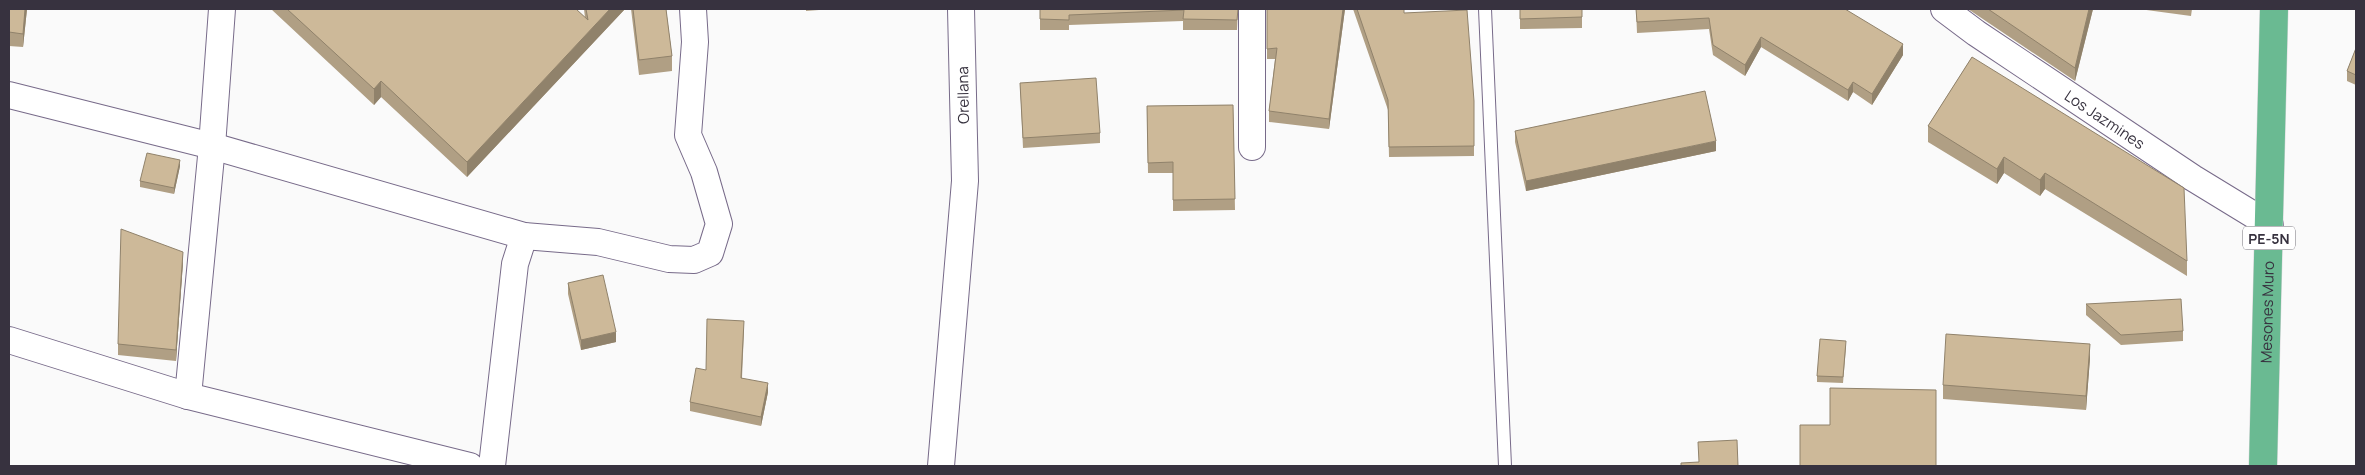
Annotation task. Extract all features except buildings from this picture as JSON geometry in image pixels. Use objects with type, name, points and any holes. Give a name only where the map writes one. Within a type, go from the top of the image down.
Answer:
[{"type":"highway","name":"Mesones Muro","points":[[2263,466],[2274,9]]},
{"type":"street","points":[[188,396],[212,146],[222,9]]},
{"type":"street","points":[[9,95],[212,146],[524,236],[598,242],[669,259],[694,260],[710,253],[719,224],[704,172],[688,136],[695,42],[693,9]]},
{"type":"street","name":"Orellana","points":[[941,466],[965,181],[962,9]]},
{"type":"street","points":[[1252,9],[1252,147]]},
{"type":"street","name":"Los Jazmines","points":[[1944,9],[1976,33],[2185,172],[2270,225]]},
{"type":"street","points":[[492,466],[515,264],[524,236]]},
{"type":"street","points":[[9,340],[188,396],[470,466]]},
{"type":"lane","points":[[1485,9],[1505,466]]}]
